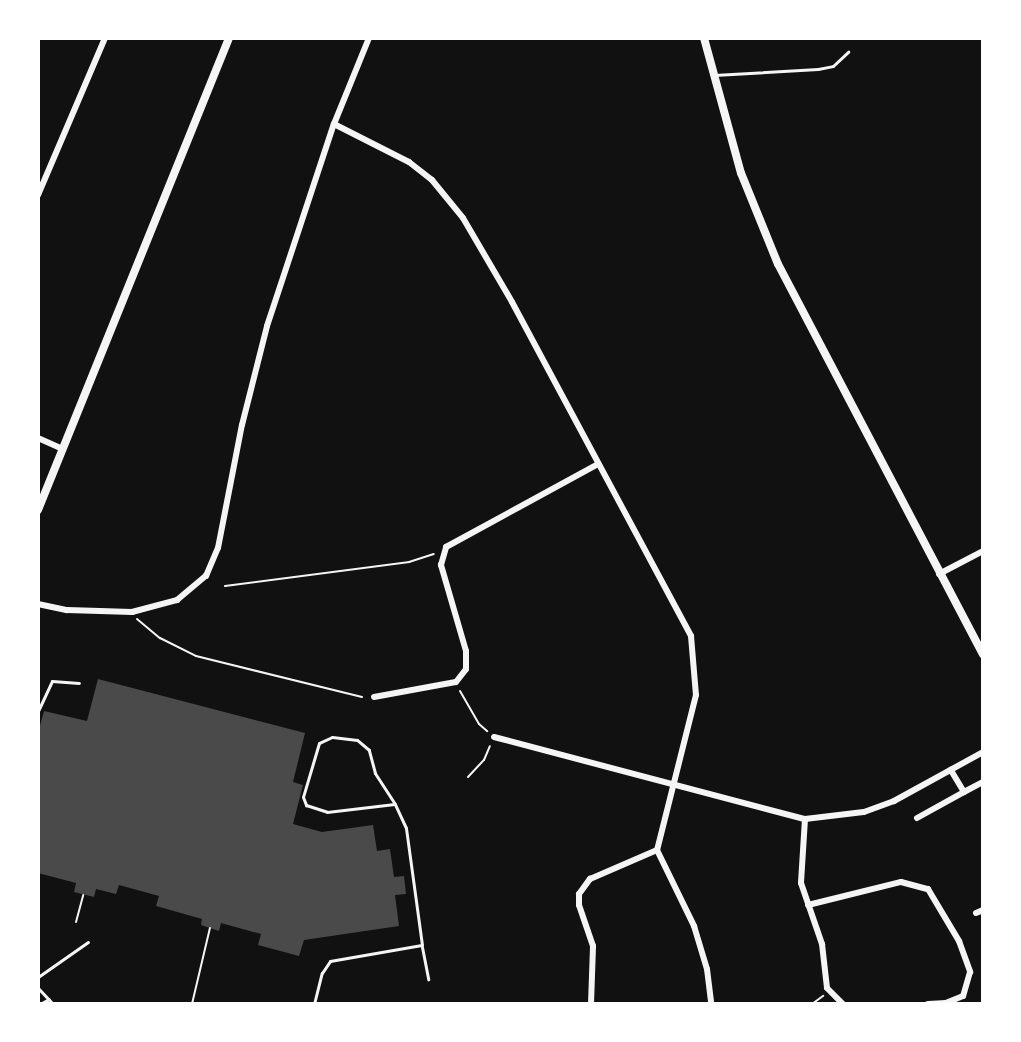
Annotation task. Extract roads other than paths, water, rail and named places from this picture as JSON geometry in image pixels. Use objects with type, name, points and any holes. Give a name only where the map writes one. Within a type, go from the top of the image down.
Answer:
[{"type":"main road","points":[[38,510],[229,38]]},
{"type":"main road","points":[[704,38],[741,173],[778,264],[983,655]]},
{"type":"street","points":[[38,195],[105,38]]},
{"type":"street","points":[[38,604],[67,610],[132,612],[188,594],[212,563],[259,355],[334,124],[369,38]]},
{"type":"street","points":[[334,124],[409,162],[447,196],[512,302],[691,636],[696,695],[657,850],[694,926],[707,969],[711,1004]]},
{"type":"street","points":[[38,438],[63,449]]},
{"type":"street","points":[[374,697],[456,682],[463,676],[467,660],[441,565],[443,552],[451,542],[598,464]]},
{"type":"street","points":[[939,574],[983,551]]},
{"type":"street","points":[[494,737],[805,819],[864,812],[983,752]]},
{"type":"street","points":[[951,770],[964,792]]},
{"type":"street","points":[[917,818],[983,782]]},
{"type":"street","points":[[805,819],[800,871],[822,944],[827,988],[843,1004]]},
{"type":"street","points":[[591,1004],[593,946],[579,905],[579,894],[590,879],[657,850]]},
{"type":"street","points":[[808,905],[901,882],[928,889],[959,941],[970,972],[963,996],[946,1003],[928,1004]]},
{"type":"lane","points":[[714,75],[818,69],[833,66],[848,52]]},
{"type":"lane","points":[[38,711],[52,681],[79,683]]},
{"type":"lane","points":[[395,804],[327,812],[306,805],[303,797],[319,743],[332,737],[365,744],[375,773],[395,804],[406,828],[428,979]]},
{"type":"lane","points":[[38,977],[88,942]]},
{"type":"lane","points":[[314,1004],[322,973],[330,961],[422,945]]},
{"type":"lane","points":[[38,988],[53,1004]]},
{"type":"lane","points":[[40,1004],[49,999]]}]
